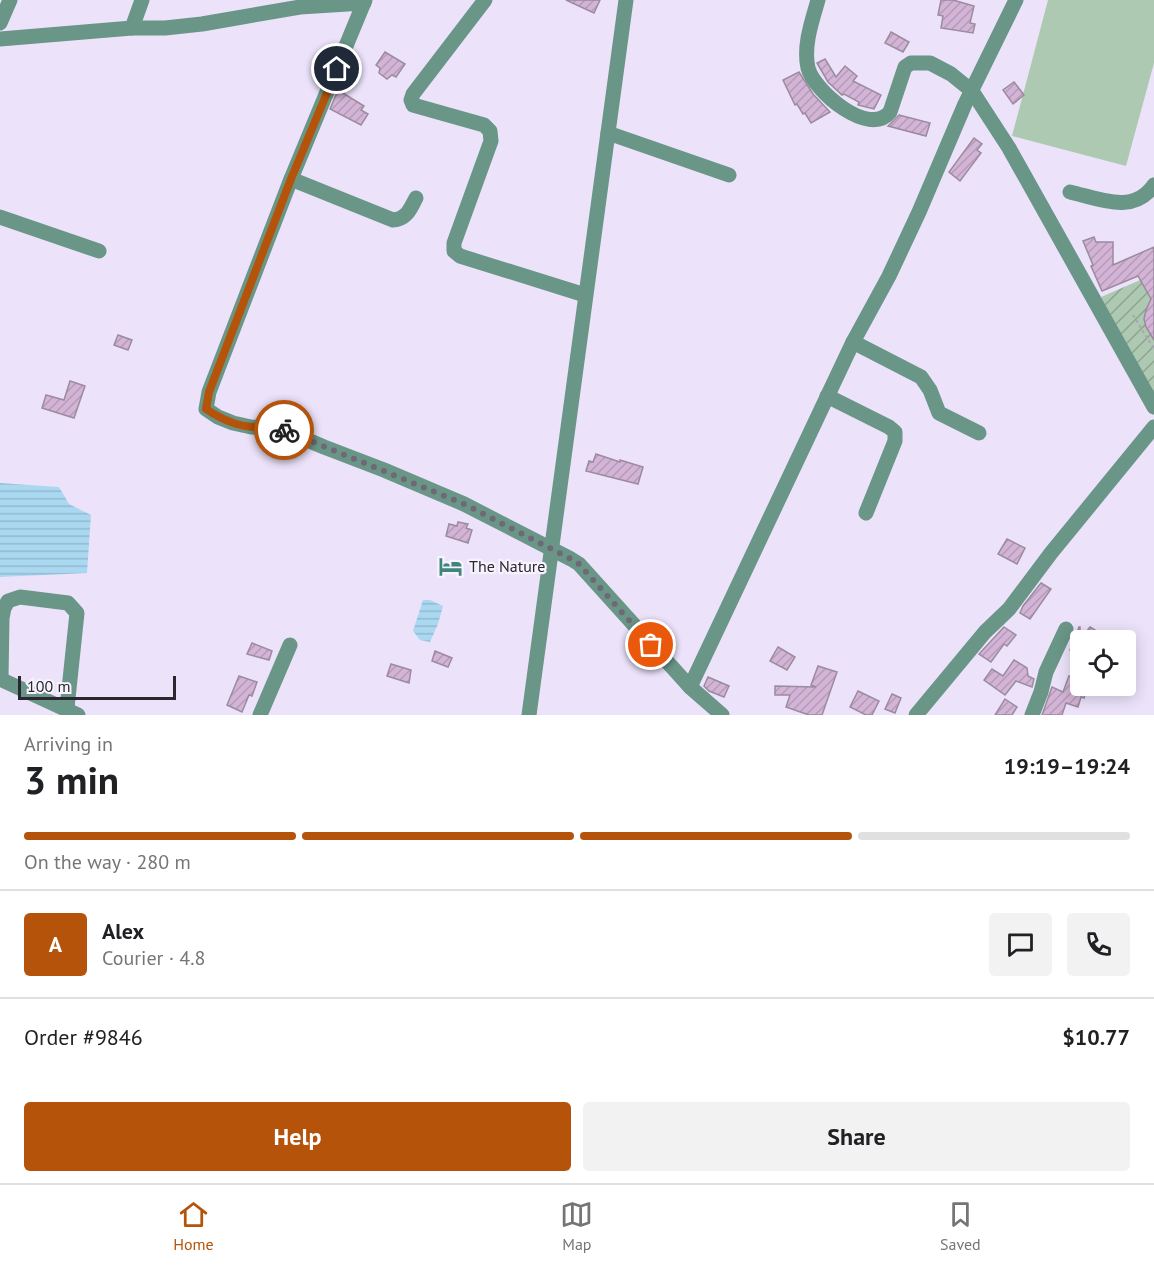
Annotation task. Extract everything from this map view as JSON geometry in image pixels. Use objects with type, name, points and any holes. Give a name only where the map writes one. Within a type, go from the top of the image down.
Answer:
[{"type":"street","points":[[0,23],[10,0]]},
{"type":"street","points":[[132,28],[142,0]]},
{"type":"street","points":[[485,0],[413,94],[411,100],[413,105],[484,125],[490,131],[491,141],[454,243],[454,250],[460,256],[585,295]]},
{"type":"street","points":[[529,715],[626,0]]},
{"type":"street","points":[[818,0],[806,55],[809,70],[813,78],[835,103],[853,115],[873,120],[885,117],[890,112],[905,67],[911,63],[930,63],[951,74],[972,91],[1009,148],[1154,407]]},
{"type":"street","points":[[690,687],[853,342],[909,234],[965,104],[1016,0]]},
{"type":"street","points":[[0,39],[132,28],[165,28],[202,24],[270,6],[300,7],[365,1],[291,179],[209,392],[206,409],[233,423],[251,427],[279,428],[384,470],[464,504],[579,564],[690,687],[722,715]]},
{"type":"street","points":[[608,133],[729,175]]},
{"type":"street","points":[[291,179],[393,220],[400,219],[407,214],[416,198]]},
{"type":"street","points":[[1070,192],[1112,202],[1133,203],[1148,193],[1154,185]]},
{"type":"street","points":[[0,217],[99,251]]},
{"type":"street","points":[[853,342],[921,377],[930,390],[939,412],[978,433]]},
{"type":"street","points":[[827,396],[895,432],[895,441],[866,513]]},
{"type":"street","points":[[916,715],[985,632],[1009,609],[1051,553],[1154,427]]},
{"type":"street","points":[[20,597],[68,603],[77,613],[72,712],[0,679],[2,618],[8,601],[20,597]]},
{"type":"street","points":[[1032,715],[1046,672],[1066,629]]},
{"type":"street","points":[[260,715],[290,645]]},
{"type":"path","points":[[1133,315],[1154,349]]},
{"type":"green space","points":[[1048,0],[1154,0],[1154,63],[1126,166],[1012,136]]},
{"type":"green space","points":[[1154,274],[1154,393],[1101,297]]},
{"type":"water","points":[[0,483],[59,487],[69,504],[91,515],[87,573],[0,577]]},
{"type":"water","points":[[423,600],[430,600],[443,606],[430,642],[420,640],[413,631]]},
{"type":"building","points":[[566,0],[600,0],[594,13]]},
{"type":"building","points":[[941,0],[953,0],[974,6],[970,23],[975,24],[973,33],[941,28],[943,16],[938,15]]},
{"type":"building","points":[[891,32],[909,42],[903,52],[885,43]]},
{"type":"building","points":[[385,52],[405,64],[396,77],[392,75],[387,79],[379,73],[380,68],[376,65]]},
{"type":"building","points":[[825,59],[836,77],[845,66],[857,76],[853,81],[881,95],[874,109],[858,105],[859,102],[842,95],[828,82],[817,63]]},
{"type":"building","points":[[799,72],[813,94],[830,112],[811,123],[797,104],[795,105],[783,80]]},
{"type":"building","points":[[1014,82],[1024,95],[1013,104],[1003,90]]},
{"type":"building","points":[[338,90],[364,106],[361,110],[368,114],[361,125],[330,109]]},
{"type":"building","points":[[899,115],[930,123],[926,136],[888,126]]},
{"type":"building","points":[[974,138],[982,144],[977,150],[981,153],[960,181],[949,172]]},
{"type":"building","points":[[1094,237],[1096,242],[1113,242],[1113,265],[1154,247],[1154,340],[1144,319],[1151,299],[1138,276],[1102,291],[1083,241]]},
{"type":"building","points":[[118,335],[132,340],[128,350],[114,345]]},
{"type":"building","points":[[70,381],[85,386],[74,418],[42,408],[46,395],[64,400]]},
{"type":"building","points":[[596,454],[643,467],[638,484],[586,471],[589,461],[593,462]]},
{"type":"building","points":[[458,522],[468,524],[466,528],[472,530],[468,543],[446,536],[449,524],[457,526]]},
{"type":"building","points":[[1007,539],[1025,548],[1017,564],[998,554]]},
{"type":"building","points":[[1041,583],[1051,589],[1030,619],[1020,613]]},
{"type":"building","points":[[1004,627],[1016,635],[1007,646],[1004,644],[991,662],[979,654]]},
{"type":"building","points":[[252,643],[272,651],[269,660],[247,654]]},
{"type":"building","points":[[778,647],[795,657],[787,670],[770,661]]},
{"type":"building","points":[[435,651],[452,658],[448,667],[432,661]]},
{"type":"building","points":[[1014,660],[1027,668],[1028,676],[1034,679],[1032,687],[1016,681],[1005,695],[984,680],[992,669],[1003,676]]},
{"type":"building","points":[[391,664],[411,670],[409,683],[387,676]]},
{"type":"building","points":[[818,666],[837,672],[822,715],[809,715],[786,707],[790,695],[775,695],[775,686],[816,687],[811,685]]},
{"type":"building","points":[[239,676],[257,682],[242,712],[227,705]]},
{"type":"building","points":[[1069,676],[1070,696],[1085,696],[1081,697],[1078,707],[1066,703],[1062,715],[1042,715],[1052,687],[1063,692]]},
{"type":"building","points":[[708,677],[729,686],[724,697],[709,691],[704,686]]},
{"type":"building","points":[[858,691],[879,701],[872,715],[866,715],[850,707]]},
{"type":"building","points":[[892,694],[901,698],[895,713],[885,709]]},
{"type":"building","points":[[1005,699],[1017,707],[1012,715],[995,715]]},
{"type":"way so far","points":[[284,430],[464,504],[571,559],[579,564],[651,645]]},
{"type":"place","name":"The Nature","points":[[451,566]]},
{"type":"route","points":[[284,430],[270,426],[251,427],[233,423],[206,409],[209,392],[291,179],[337,69]]}]
